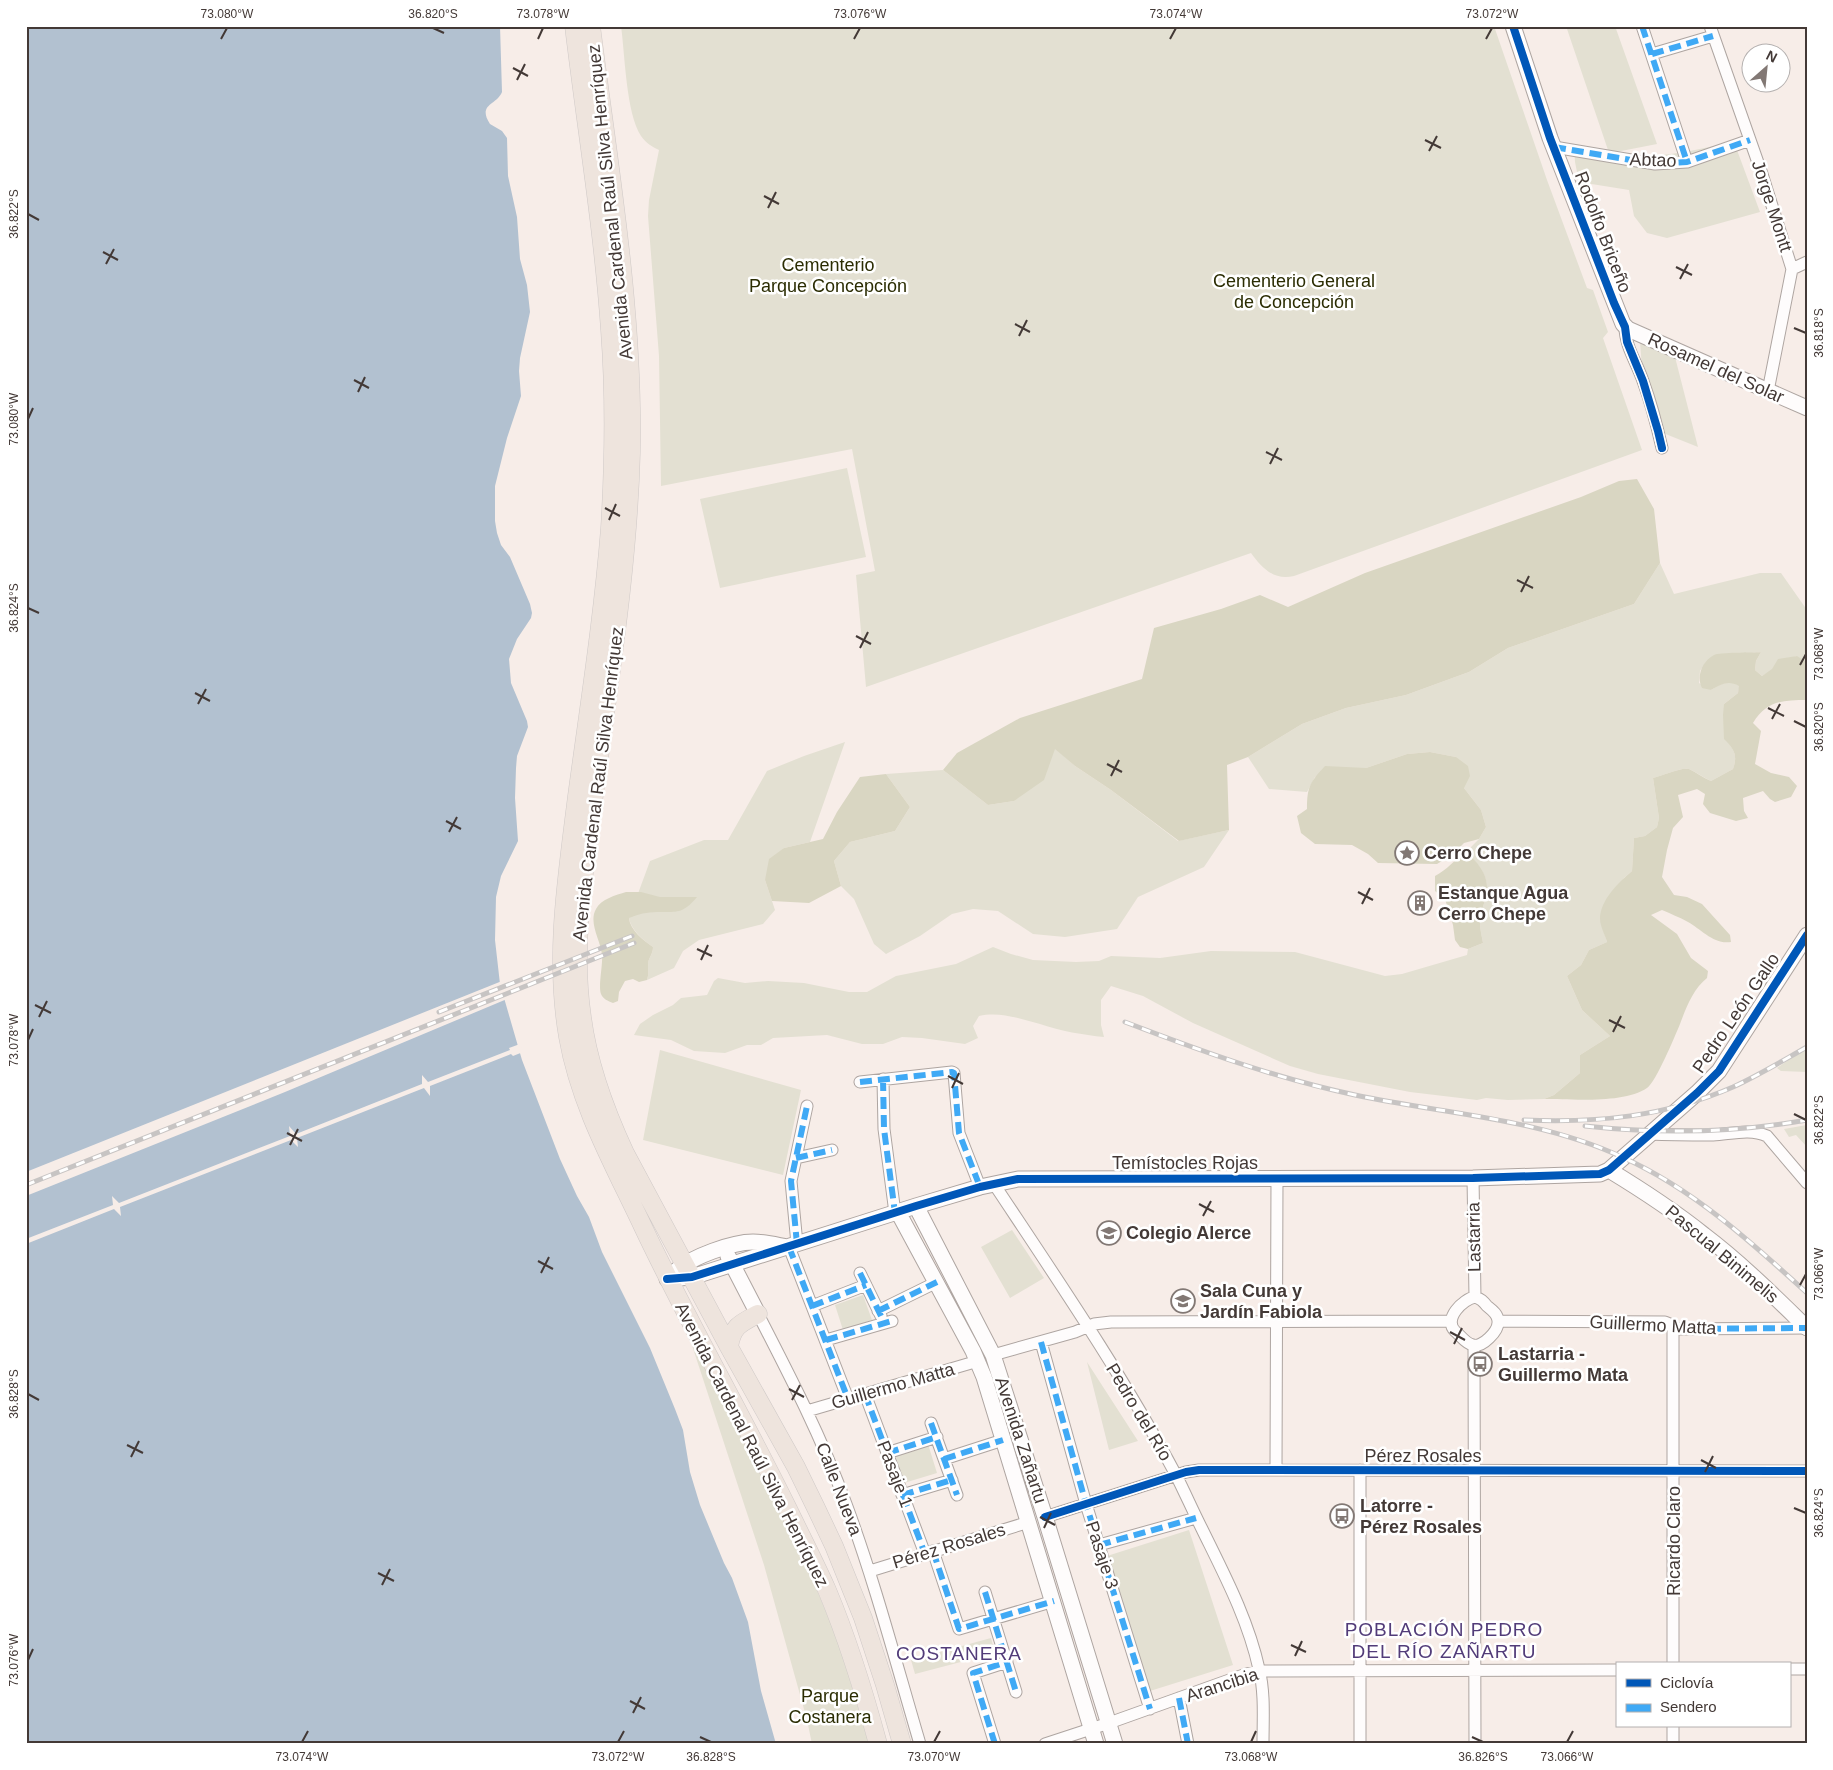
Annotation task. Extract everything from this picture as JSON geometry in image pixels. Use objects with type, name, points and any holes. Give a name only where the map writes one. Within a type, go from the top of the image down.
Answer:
[{"type":"main road","name":"Avenida Cardenal Raúl Silva Henríquez","points":[[574,26],[608,308],[612,363],[613,450],[610,523],[603,598],[564,898],[561,958],[562,987],[572,1056],[587,1106],[596,1128],[668,1279],[772,1476],[826,1588],[849,1649],[878,1744]]},
{"type":"main road","name":"Avenida Cardenal Raúl Silva Henríquez","points":[[591,26],[624,292],[630,382],[631,453],[619,607],[580,908],[578,962],[580,1001],[591,1062],[612,1123],[625,1153],[796,1467],[834,1546],[874,1651],[902,1744]]},
{"type":"main road","points":[[729,1347],[731,1336],[737,1327],[758,1314]]},
{"type":"street","name":"Rodolfo Briceño","points":[[1513,26],[1554,147],[1614,303],[1625,326],[1627,342],[1643,381],[1662,448]]},
{"type":"street","points":[[1642,26],[1687,162]]},
{"type":"street","points":[[1652,54],[1711,31]]},
{"type":"street","name":"Jorge Montt","points":[[1711,31],[1750,140],[1792,269],[1768,391]]},
{"type":"street","name":"Abtao","points":[[1554,147],[1655,164],[1687,162],[1750,140]]},
{"type":"street","points":[[1792,269],[1807,262]]},
{"type":"street","name":"Rosamel del Solar","points":[[1625,326],[1807,408]]},
{"type":"street","name":"Pedro León Gallo","points":[[1590,1176],[1609,1170],[1719,1071],[1807,935]]},
{"type":"street","name":"Pedro del Río","points":[[883,1079],[952,1072],[954,1074],[959,1133],[987,1186],[1087,1326],[1176,1475],[1242,1613],[1260,1671],[1263,1744]]},
{"type":"street","points":[[860,1082],[883,1079],[884,1129],[897,1212]]},
{"type":"street","points":[[807,1106],[792,1182],[793,1246],[812,1306],[848,1399]]},
{"type":"street","points":[[1650,1134],[1715,1135],[1762,1133],[1767,1136],[1807,1184]]},
{"type":"street","points":[[796,1158],[832,1150]]},
{"type":"street","name":"Pascual Binimelis","points":[[1609,1170],[1663,1204],[1705,1235],[1807,1328]]},
{"type":"street","name":"Temístocles Rojas","points":[[688,1270],[734,1264],[916,1206],[987,1186],[1027,1178],[1473,1178],[1590,1176]]},
{"type":"street","points":[[1276,1470],[1277,1177]]},
{"type":"street","name":"Lastarria","points":[[1473,1178],[1475,1297]]},
{"type":"street","name":"Avenida Zañartu","points":[[916,1206],[993,1355],[1115,1744]]},
{"type":"street","name":"Avenida Zañartu","points":[[897,1212],[937,1282],[978,1361],[1054,1601],[1094,1736]]},
{"type":"street","name":"Temístocles Rojas","points":[[668,1279],[688,1270],[724,1248],[752,1242],[793,1246]]},
{"type":"street","name":"Calle Nueva","points":[[724,1248],[734,1264],[807,1411],[846,1502],[870,1571],[920,1744]]},
{"type":"street","points":[[826,1340],[888,1322],[878,1311],[860,1273]]},
{"type":"street","points":[[878,1311],[937,1282]]},
{"type":"street","points":[[812,1306],[866,1285]]},
{"type":"street","points":[[1475,1297],[1480,1299],[1495,1313],[1498,1321],[1496,1330],[1482,1344],[1474,1346],[1467,1343],[1452,1328],[1450,1321],[1453,1315],[1468,1300],[1475,1297]]},
{"type":"street","points":[[993,1355],[1075,1332],[1087,1326],[1112,1322],[1450,1321]]},
{"type":"street","name":"Guillermo Matta","points":[[1498,1321],[1665,1322],[1670,1324],[1673,1329],[1807,1328]]},
{"type":"street","name":"Ricardo Claro","points":[[1673,1329],[1673,1662]]},
{"type":"street","name":"Pasaje 3","points":[[1041,1342],[1086,1504],[1150,1709]]},
{"type":"street","points":[[1474,1346],[1475,1744]]},
{"type":"street","name":"Guillermo Matta","points":[[807,1411],[978,1361]]},
{"type":"street","name":"Pasaje 1","points":[[864,1394],[902,1495],[929,1553],[959,1629],[994,1619]]},
{"type":"street","points":[[931,1423],[957,1495]]},
{"type":"street","points":[[887,1453],[936,1437]]},
{"type":"street","points":[[944,1459],[1003,1440]]},
{"type":"street","name":"Pérez Rosales","points":[[1045,1517],[1176,1475],[1199,1470],[1807,1471]]},
{"type":"street","points":[[1360,1470],[1360,1744]]},
{"type":"street","points":[[902,1495],[952,1480]]},
{"type":"street","points":[[1099,1545],[1196,1518]]},
{"type":"street","name":"Pérez Rosales","points":[[870,1571],[1029,1522]]},
{"type":"street","points":[[985,1592],[1016,1692]]},
{"type":"street","points":[[994,1619],[1054,1601]]},
{"type":"street","points":[[995,1744],[973,1673],[1007,1662]]},
{"type":"street","points":[[1790,1669],[1807,1669]]},
{"type":"street","name":"Arancibia","points":[[1045,1744],[1094,1736],[1110,1724],[1246,1674],[1260,1671],[1616,1670]]},
{"type":"street","points":[[1179,1698],[1188,1744]]},
{"type":"street","points":[[1673,1728],[1673,1744]]},
{"type":"green space","points":[[621,26],[1494,26],[1547,180],[1587,288],[1593,290],[1608,332],[1603,338],[1642,450],[1294,576],[1280,577],[1269,572],[1251,553],[866,687],[856,575],[875,571],[852,449],[661,486],[659,356],[648,216],[649,200],[659,150],[641,136],[632,113]]},
{"type":"green space","points":[[1566,26],[1615,26],[1657,144],[1616,152],[1630,155],[1660,155],[1734,142],[1760,212],[1667,238],[1647,233],[1634,216],[1629,190],[1579,182],[1574,144],[1608,150]]},
{"type":"green space","points":[[1640,342],[1675,357],[1698,447],[1658,431],[1643,381]]},
{"type":"green space","points":[[847,468],[866,557],[720,588],[700,499]]},
{"type":"green space","points":[[1660,563],[1674,594],[1760,573],[1781,573],[1807,610],[1807,662],[1796,656],[1762,676],[1755,670],[1756,661],[1761,652],[1706,662],[1700,671],[1699,683],[1711,690],[1725,683],[1740,685],[1738,693],[1724,704],[1724,738],[1734,752],[1733,769],[1711,781],[1689,769],[1676,770],[1653,778],[1659,818],[1657,827],[1645,836],[1634,838],[1632,871],[1624,878],[1600,919],[1607,942],[1589,950],[1581,965],[1567,976],[1582,1010],[1610,1036],[1580,1055],[1580,1073],[1554,1095],[1544,1099],[1508,1100],[1486,1098],[1477,1100],[1410,1092],[1318,1074],[1290,1066],[1193,1023],[1143,996],[1111,986],[1101,1000],[1101,1025],[1104,1037],[1056,1029],[995,1014],[979,1016],[973,1026],[978,1038],[965,1044],[902,1037],[883,1044],[862,1044],[827,1035],[773,1038],[761,1045],[747,1045],[725,1053],[694,1051],[671,1040],[634,1035],[640,1024],[673,1005],[681,998],[707,995],[714,981],[718,978],[745,983],[768,981],[804,983],[849,992],[867,992],[896,976],[956,964],[993,947],[1033,960],[1076,962],[1099,961],[1111,956],[1160,958],[1211,951],[1295,952],[1385,976],[1402,974],[1467,955],[1468,949],[1483,943],[1480,920],[1487,883],[1482,871],[1466,852],[1479,839],[1486,827],[1481,810],[1464,788],[1456,757],[1430,752],[1407,754],[1366,768],[1315,777],[1307,792],[1269,789],[1248,757],[1302,724],[1346,708],[1406,695],[1469,672],[1508,648],[1634,604]]},
{"type":"green space","points":[[845,742],[810,842],[784,848],[765,880],[775,910],[763,924],[699,940],[683,951],[674,968],[647,980],[648,963],[653,947],[635,931],[629,918],[650,861],[704,840],[728,840],[767,771]]},
{"type":"green space","points":[[1055,748],[1075,766],[1111,790],[1178,841],[1229,830],[1204,867],[1138,897],[1117,929],[1065,937],[1033,934],[998,911],[973,909],[952,914],[920,936],[886,954],[874,944],[854,899],[841,886],[834,861],[850,842],[895,831],[910,807],[886,774],[943,770],[988,805],[1014,801]]},
{"type":"green space","points":[[1807,1047],[1807,1072],[1781,1071],[1777,1068]]},
{"type":"green space","points":[[660,1050],[801,1090],[783,1175],[643,1140]]},
{"type":"green space","points":[[1807,1125],[1807,1147],[1796,1135],[1789,1137],[1784,1129]]},
{"type":"green space","points":[[1012,1230],[1044,1278],[1010,1298],[981,1247]]},
{"type":"green space","points":[[863,1295],[872,1320],[843,1330],[835,1305]]},
{"type":"green space","name":"Parque Costanera","points":[[684,1321],[801,1552],[839,1643],[869,1744],[812,1744],[764,1565]]},
{"type":"green space","points":[[1087,1362],[1138,1441],[1109,1450]]},
{"type":"green space","points":[[928,1444],[937,1473],[904,1483],[895,1454]]},
{"type":"green space","points":[[1189,1530],[1233,1665],[1150,1691],[1107,1556]]},
{"type":"green space","points":[[991,1638],[995,1653],[915,1674],[911,1660]]},
{"type":"shaded area","points":[[1637,479],[1654,509],[1660,563],[1634,604],[1508,648],[1469,672],[1406,695],[1346,708],[1302,724],[1248,757],[1227,765],[1229,830],[1179,841],[1111,790],[1075,766],[1055,749],[1044,780],[1014,801],[988,805],[943,770],[957,753],[1020,718],[1142,679],[1154,628],[1221,609],[1260,595],[1288,607],[1365,573],[1581,497],[1619,481]]},
{"type":"shaded area","points":[[1761,652],[1756,661],[1755,670],[1762,676],[1772,669],[1778,659],[1797,656],[1807,662],[1807,700],[1790,700],[1775,703],[1763,710],[1753,723],[1761,731],[1755,764],[1771,773],[1789,777],[1797,786],[1791,797],[1775,802],[1763,791],[1743,798],[1744,811],[1748,818],[1736,821],[1710,813],[1703,804],[1705,794],[1697,789],[1678,795],[1683,817],[1673,828],[1662,877],[1674,895],[1687,897],[1702,904],[1730,935],[1731,942],[1713,939],[1688,922],[1662,910],[1651,915],[1677,934],[1691,958],[1708,971],[1707,978],[1690,999],[1670,1048],[1651,1084],[1637,1093],[1611,1099],[1544,1099],[1554,1095],[1580,1073],[1580,1055],[1610,1036],[1582,1010],[1567,976],[1581,965],[1589,950],[1607,942],[1600,922],[1603,905],[1616,886],[1632,871],[1634,838],[1645,836],[1657,827],[1659,818],[1653,778],[1676,770],[1689,769],[1711,781],[1733,769],[1735,756],[1733,749],[1724,739],[1723,715],[1724,704],[1738,693],[1739,686],[1728,683],[1711,690],[1702,688],[1700,674],[1703,665],[1717,654]]},
{"type":"shaded area","points":[[1430,752],[1456,757],[1468,766],[1470,776],[1464,788],[1481,810],[1486,827],[1479,839],[1464,843],[1452,855],[1437,864],[1378,863],[1368,854],[1352,845],[1315,844],[1301,833],[1297,816],[1307,809],[1310,785],[1325,766],[1366,768],[1407,754]]},
{"type":"shaded area","points":[[886,774],[910,807],[895,831],[850,842],[834,861],[841,886],[809,903],[772,901],[765,880],[769,859],[784,848],[823,839],[837,812],[860,777]]},
{"type":"shaded area","points":[[1466,852],[1483,871],[1487,883],[1480,920],[1483,943],[1468,949],[1460,947],[1455,940],[1453,925],[1445,899],[1435,891],[1435,876]]},
{"type":"shaded area","points":[[626,892],[641,892],[660,897],[697,897],[688,907],[679,911],[653,912],[629,918],[634,931],[653,947],[648,963],[648,978],[639,982],[633,979],[625,981],[619,992],[618,1001],[613,1003],[603,997],[600,990],[602,955],[593,920],[596,909],[601,903]]},
{"type":"water","points":[[26,26],[500,26],[502,92],[489,105],[486,112],[490,124],[502,131],[507,138],[508,176],[517,217],[520,259],[527,285],[530,312],[520,358],[521,396],[507,438],[495,486],[495,521],[501,545],[510,557],[532,613],[531,618],[517,639],[509,659],[511,683],[528,727],[517,756],[515,798],[518,841],[501,876],[496,897],[495,940],[500,984],[522,1060],[560,1159],[589,1217],[602,1252],[650,1348],[683,1430],[690,1472],[700,1505],[732,1578],[748,1622],[761,1691],[776,1744],[26,1744]]},
{"type":"pier","points":[[502,981],[507,999],[285,1092],[26,1196],[26,1172]]},
{"type":"pier","points":[[520,1044],[523,1052],[513,1056],[511,1054],[430,1086],[430,1096],[424,1088],[297,1138],[298,1147],[291,1140],[120,1207],[121,1216],[114,1209],[26,1244],[26,1239],[113,1205],[112,1196],[119,1203],[290,1136],[289,1126],[296,1134],[422,1084],[422,1075],[428,1082],[510,1050],[509,1048]]},
{"type":"railway","points":[[439,1012],[632,936]]},
{"type":"railway","points":[[26,1185],[634,943]]},
{"type":"railway","points":[[1125,1022],[1267,1072],[1325,1088],[1389,1102],[1524,1125],[1590,1144],[1648,1170],[1697,1200],[1764,1254],[1807,1293]]},
{"type":"railway","points":[[1524,1120],[1604,1119],[1630,1116],[1682,1105],[1733,1087],[1807,1047]]},
{"type":"railway","points":[[1585,1126],[1613,1129],[1696,1131],[1752,1128],[1807,1120]]},
{"type":"marked path","points":[[1642,26],[1687,162]]},
{"type":"marked path","points":[[1652,54],[1713,36]]},
{"type":"marked path","points":[[1554,147],[1655,164],[1687,162],[1750,140]]},
{"type":"marked path","points":[[860,1082],[954,1073],[959,1133],[980,1187]]},
{"type":"marked path","points":[[883,1079],[884,1129],[895,1213]]},
{"type":"marked path","points":[[797,1244],[791,1181],[807,1106]]},
{"type":"marked path","points":[[796,1158],[832,1150]]},
{"type":"marked path","points":[[789,1247],[848,1399]]},
{"type":"marked path","points":[[860,1273],[881,1316]]},
{"type":"marked path","points":[[878,1311],[937,1282]]},
{"type":"marked path","points":[[812,1306],[866,1285]]},
{"type":"marked path","points":[[826,1340],[892,1321]]},
{"type":"marked path","points":[[1673,1329],[1807,1328]]},
{"type":"marked path","points":[[1041,1342],[1086,1504],[1150,1709]]},
{"type":"marked path","points":[[865,1394],[925,1554]]},
{"type":"marked path","points":[[931,1423],[957,1495]]},
{"type":"marked path","points":[[887,1453],[937,1437]]},
{"type":"marked path","points":[[944,1459],[1003,1440]]},
{"type":"marked path","points":[[902,1495],[952,1480]]},
{"type":"marked path","points":[[1099,1545],[1196,1518]]},
{"type":"marked path","points":[[933,1551],[959,1629],[1054,1601]]},
{"type":"marked path","points":[[985,1592],[1016,1692]]},
{"type":"marked path","points":[[995,1744],[973,1673],[1007,1662]]},
{"type":"marked path","points":[[1179,1698],[1188,1744]]},
{"type":"cycle path","points":[[1513,26],[1550,138],[1625,327],[1627,342],[1643,381],[1662,448]]},
{"type":"cycle path","points":[[667,1279],[692,1277],[916,1206],[980,1187],[1018,1179],[1473,1178],[1600,1174],[1609,1170],[1697,1093],[1719,1071],[1807,935]]},
{"type":"cycle path","points":[[1045,1517],[1186,1472],[1199,1470],[1807,1471]]},
{"type":"place","name":"Cerro Chepe","points":[[1407,853]]},
{"type":"place","name":"Estanque Agua Cerro Chepe","points":[[1420,903]]},
{"type":"place","name":"Colegio Alerce","points":[[1109,1233]]},
{"type":"place","name":"Sala Cuna y Jardín Fabiola","points":[[1183,1301]]},
{"type":"place","name":"Lastarria - Guillermo Mata","points":[[1480,1364]]},
{"type":"place","name":"Latorre - Pérez Rosales","points":[[1342,1516]]},
{"type":"district","name":"POBLACIÓN PEDRO DEL RÍO ZAÑARTU","points":[[1444,1640]]},
{"type":"district","name":"COSTANERA","points":[[959,1653]]},
{"type":"park label","name":"Cementerio Parque Concepción","points":[[828,275]]},
{"type":"park label","name":"Cementerio General de Concepción","points":[[1294,291]]}]
